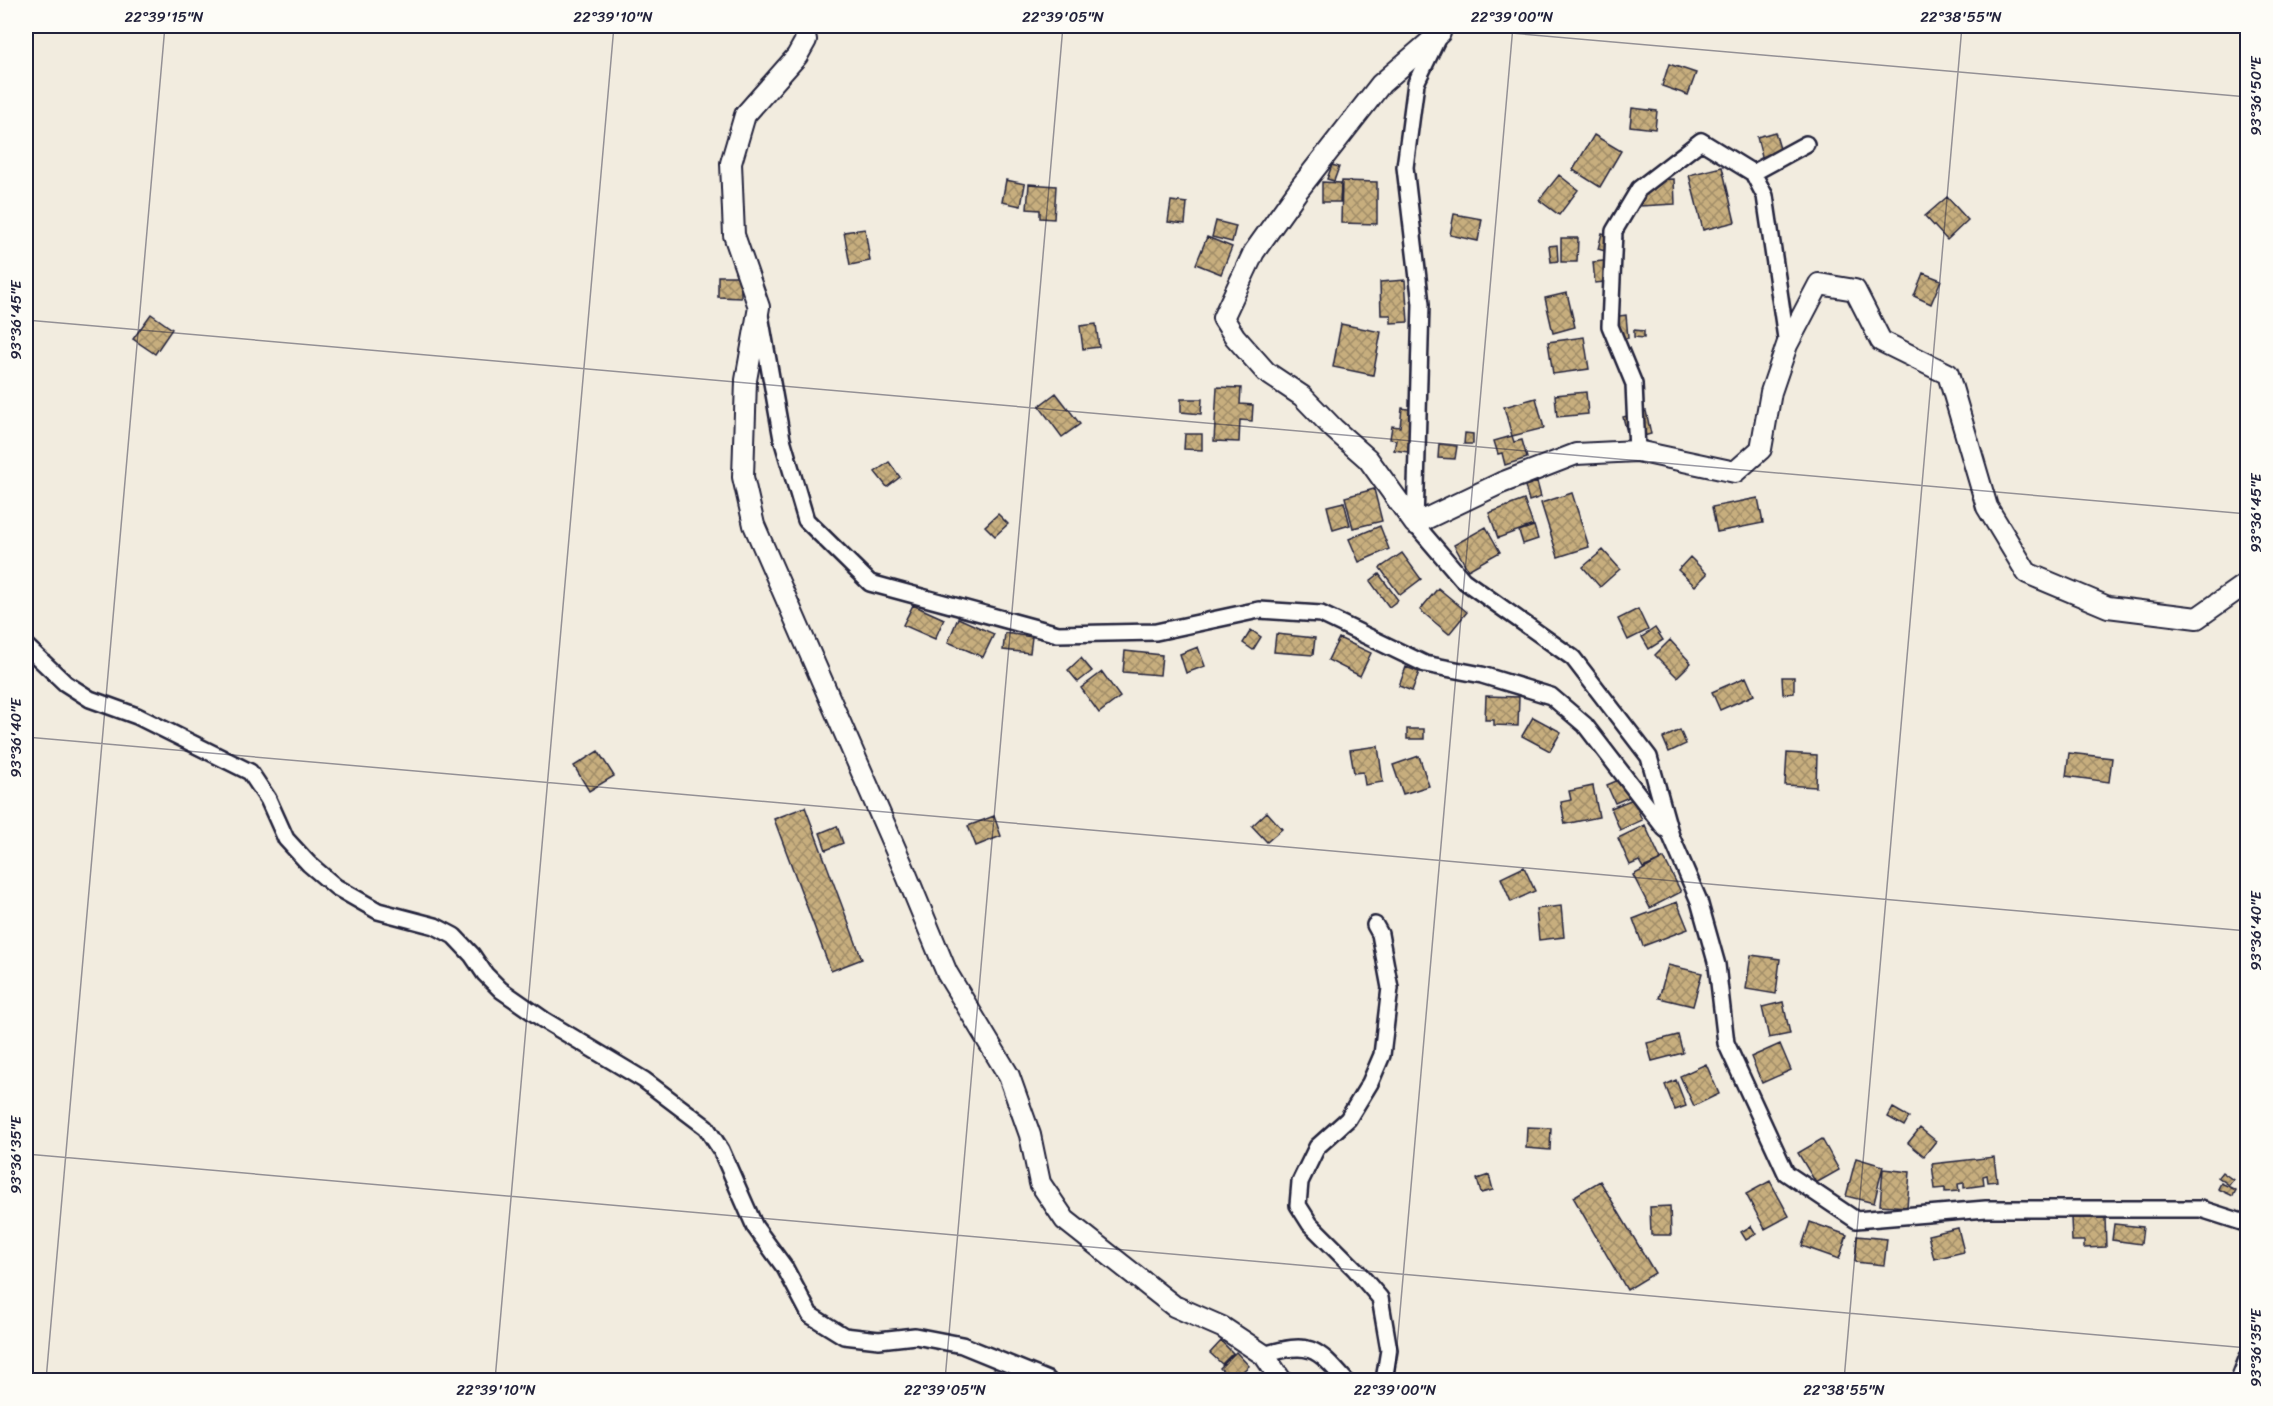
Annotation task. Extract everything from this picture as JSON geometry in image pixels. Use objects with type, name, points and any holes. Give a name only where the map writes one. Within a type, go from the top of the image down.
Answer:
[{"type":"street","points":[[803,26],[806,40],[797,56],[745,115],[731,164],[734,235],[759,307],[782,439],[806,520],[870,583],[1058,633],[1156,632],[1259,610],[1321,614],[1425,664],[1482,675],[1551,696],[1585,725],[1671,836]]},
{"type":"street","points":[[1443,29],[1382,84],[1299,189],[1254,252],[1223,318],[1235,337],[1266,372],[1302,396],[1368,459],[1415,524],[1463,580],[1573,658],[1649,757],[1671,836],[1699,901],[1717,965],[1726,1043],[1786,1173],[1856,1220],[1986,1209],[2201,1209],[2247,1224]]},
{"type":"street","points":[[1415,524],[1421,304],[1405,167],[1416,83],[1443,29]]},
{"type":"street","points":[[1637,451],[1634,384],[1610,326],[1614,231],[1639,189],[1701,141],[1753,173],[1765,196],[1787,345]]},
{"type":"street","points":[[1753,173],[1806,144]]},
{"type":"street","points":[[1415,524],[1502,483],[1576,454],[1637,451],[1736,472],[1761,449],[1771,392],[1787,345],[1819,284],[1855,290],[1881,341],[1948,374],[1987,507],[2027,573],[2108,607],[2197,618],[2247,582]]},
{"type":"street","points":[[759,307],[746,380],[743,477],[754,525],[947,973],[1009,1076],[1030,1135],[1040,1183],[1065,1220],[1125,1270],[1174,1306],[1222,1327],[1264,1355],[1281,1380]]},
{"type":"street","points":[[26,646],[65,683],[90,699],[137,716],[250,772],[268,799],[286,839],[309,864],[336,887],[378,911],[435,926],[454,936],[501,990],[544,1020],[644,1080],[706,1127],[721,1150],[755,1227],[785,1268],[810,1315],[844,1336],[879,1340],[915,1336],[962,1345],[1048,1380]]},
{"type":"street","points":[[1375,925],[1380,934],[1390,988],[1382,1055],[1370,1083],[1348,1119],[1317,1148],[1300,1182],[1298,1205],[1310,1224],[1380,1298],[1389,1350],[1384,1380]]},
{"type":"street","points":[[1264,1355],[1285,1348],[1306,1347],[1328,1359],[1345,1380]]},
{"type":"street","points":[[2239,1380],[2247,1357]]},
{"type":"building","points":[[1396,26],[1432,26],[1431,29]]},
{"type":"building","points":[[1669,64],[1696,73],[1688,95],[1662,86]]},
{"type":"building","points":[[1632,108],[1657,111],[1655,129],[1630,126]]},
{"type":"building","points":[[1775,132],[1781,152],[1762,157],[1757,137]]},
{"type":"building","points":[[1594,135],[1621,151],[1600,187],[1573,170]]},
{"type":"building","points":[[1332,165],[1339,167],[1334,181],[1327,179]]},
{"type":"building","points":[[1722,167],[1735,222],[1703,230],[1689,175]]},
{"type":"building","points":[[1559,175],[1578,190],[1559,215],[1539,200]]},
{"type":"building","points":[[1674,179],[1675,204],[1640,206],[1639,180]]},
{"type":"building","points":[[1006,180],[1025,184],[1021,206],[1002,202]]},
{"type":"building","points":[[1342,181],[1377,182],[1377,224],[1341,223]]},
{"type":"building","points":[[1322,182],[1341,183],[1340,202],[1322,202]]},
{"type":"building","points":[[1029,184],[1056,186],[1054,219],[1040,218],[1040,210],[1027,209]]},
{"type":"building","points":[[1947,197],[1968,220],[1947,240],[1925,216]]},
{"type":"building","points":[[1171,201],[1187,203],[1185,224],[1168,222]]},
{"type":"building","points":[[1454,214],[1482,219],[1478,241],[1450,235]]},
{"type":"building","points":[[1216,221],[1236,226],[1232,242],[1212,237]]},
{"type":"building","points":[[865,229],[870,261],[850,265],[844,232]]},
{"type":"building","points":[[1602,233],[1623,238],[1619,255],[1598,249]]},
{"type":"building","points":[[1207,237],[1232,247],[1221,274],[1196,264]]},
{"type":"building","points":[[1561,238],[1578,238],[1577,262],[1561,262]]},
{"type":"building","points":[[1557,245],[1558,261],[1551,262],[1549,246]]},
{"type":"building","points":[[1614,260],[1616,281],[1595,283],[1593,262]]},
{"type":"building","points":[[1923,273],[1941,280],[1931,304],[1914,296]]},
{"type":"building","points":[[718,276],[741,276],[741,298],[718,297]]},
{"type":"building","points":[[1405,280],[1408,322],[1391,323],[1391,315],[1381,315],[1380,282]]},
{"type":"building","points":[[1567,293],[1575,327],[1553,333],[1545,298]]},
{"type":"building","points":[[151,314],[172,329],[155,354],[133,339]]},
{"type":"building","points":[[1626,315],[1628,338],[1607,340],[1605,318]]},
{"type":"building","points":[[1096,324],[1099,347],[1083,349],[1080,326]]},
{"type":"building","points":[[1341,324],[1381,332],[1373,375],[1333,367]]},
{"type":"building","points":[[1634,330],[1644,331],[1644,338],[1634,337]]},
{"type":"building","points":[[1584,337],[1589,369],[1553,374],[1548,342]]},
{"type":"building","points":[[1217,387],[1241,388],[1240,404],[1253,405],[1252,421],[1240,420],[1239,442],[1214,441]]},
{"type":"building","points":[[1586,392],[1588,414],[1557,417],[1555,395]]},
{"type":"building","points":[[1056,393],[1080,424],[1062,437],[1039,406]]},
{"type":"building","points":[[1536,398],[1544,428],[1512,436],[1504,407]]},
{"type":"building","points":[[1181,399],[1202,399],[1201,414],[1181,412]]},
{"type":"building","points":[[1402,408],[1414,410],[1408,452],[1394,450],[1396,440],[1390,439],[1392,426],[1400,427]]},
{"type":"building","points":[[1646,411],[1651,434],[1629,440],[1623,417]]},
{"type":"building","points":[[1465,433],[1473,434],[1473,444],[1464,444]]},
{"type":"building","points":[[1185,434],[1202,434],[1202,450],[1184,449]]},
{"type":"building","points":[[1512,436],[1514,442],[1522,440],[1527,458],[1505,465],[1502,453],[1498,454],[1494,441]]},
{"type":"building","points":[[1439,444],[1457,446],[1455,459],[1438,458]]},
{"type":"building","points":[[889,462],[900,477],[887,487],[875,472]]},
{"type":"building","points":[[1537,482],[1541,497],[1529,501],[1525,486]]},
{"type":"building","points":[[1374,489],[1382,521],[1353,528],[1345,497]]},
{"type":"building","points":[[1572,493],[1589,547],[1558,557],[1541,503]]},
{"type":"building","points":[[1758,498],[1763,523],[1717,532],[1712,507]]},
{"type":"building","points":[[1524,500],[1533,525],[1498,538],[1489,513]]},
{"type":"building","points":[[1344,502],[1350,525],[1333,530],[1327,506]]},
{"type":"building","points":[[998,514],[1008,524],[995,536],[985,526]]},
{"type":"building","points":[[1380,526],[1389,549],[1359,562],[1349,539]]},
{"type":"building","points":[[1534,526],[1538,539],[1523,544],[1519,531]]},
{"type":"building","points":[[1486,527],[1500,552],[1468,570],[1454,545]]},
{"type":"building","points":[[1603,550],[1620,569],[1600,587],[1583,567]]},
{"type":"building","points":[[1402,553],[1421,579],[1400,595],[1380,568]]},
{"type":"building","points":[[1690,557],[1707,574],[1695,586],[1678,570]]},
{"type":"building","points":[[1379,574],[1398,600],[1389,607],[1370,581]]},
{"type":"building","points":[[1438,588],[1467,612],[1449,634],[1420,610]]},
{"type":"building","points":[[913,605],[944,619],[935,639],[903,625]]},
{"type":"building","points":[[1638,609],[1648,630],[1628,640],[1618,619]]},
{"type":"building","points":[[958,618],[994,634],[983,657],[948,642]]},
{"type":"building","points":[[1655,628],[1663,640],[1649,649],[1642,637]]},
{"type":"building","points":[[1251,630],[1261,637],[1253,650],[1243,643]]},
{"type":"building","points":[[1005,633],[1032,637],[1030,653],[1003,650]]},
{"type":"building","points":[[1276,634],[1315,638],[1313,655],[1274,652]]},
{"type":"building","points":[[1339,638],[1371,653],[1360,676],[1328,660]]},
{"type":"building","points":[[1670,640],[1691,663],[1677,677],[1655,655]]},
{"type":"building","points":[[1198,647],[1205,666],[1186,673],[1180,654]]},
{"type":"building","points":[[1125,651],[1162,655],[1160,675],[1123,672]]},
{"type":"building","points":[[1081,658],[1092,671],[1078,682],[1068,670]]},
{"type":"building","points":[[1406,667],[1419,672],[1412,691],[1399,686]]},
{"type":"building","points":[[1102,672],[1120,697],[1099,713],[1081,688]]},
{"type":"building","points":[[1746,677],[1754,695],[1720,710],[1712,692]]},
{"type":"building","points":[[1782,677],[1794,677],[1794,693],[1783,694]]},
{"type":"building","points":[[1486,696],[1519,697],[1518,726],[1494,725],[1494,720],[1485,720]]},
{"type":"building","points":[[1533,717],[1561,732],[1550,751],[1522,736]]},
{"type":"building","points":[[1407,729],[1424,729],[1424,739],[1407,739]]},
{"type":"building","points":[[1680,730],[1686,744],[1669,752],[1663,738]]},
{"type":"building","points":[[1378,746],[1383,782],[1365,785],[1363,772],[1354,773],[1350,750]]},
{"type":"building","points":[[598,751],[614,776],[589,791],[574,766]]},
{"type":"building","points":[[1787,753],[1817,755],[1816,787],[1785,785]]},
{"type":"building","points":[[2069,753],[2112,758],[2109,782],[2066,776]]},
{"type":"building","points":[[1419,756],[1429,786],[1403,794],[1393,765]]},
{"type":"building","points":[[1621,779],[1629,797],[1615,803],[1607,785]]},
{"type":"building","points":[[1593,786],[1599,817],[1565,824],[1561,802],[1571,800],[1569,791]]},
{"type":"building","points":[[1633,799],[1642,820],[1620,830],[1611,808]]},
{"type":"building","points":[[805,807],[862,959],[831,971],[774,819]]},
{"type":"building","points":[[1267,812],[1282,829],[1267,842],[1252,826]]},
{"type":"building","points":[[994,816],[1001,836],[976,846],[968,826]]},
{"type":"building","points":[[1645,825],[1661,860],[1643,868],[1639,861],[1630,865],[1618,838]]},
{"type":"building","points":[[837,826],[843,843],[826,850],[820,833]]},
{"type":"building","points":[[1664,858],[1681,892],[1650,908],[1633,875]]},
{"type":"building","points":[[1524,867],[1535,891],[1511,902],[1501,878]]},
{"type":"building","points":[[1677,902],[1688,929],[1643,946],[1633,919]]},
{"type":"building","points":[[1561,906],[1564,937],[1539,940],[1536,909]]},
{"type":"building","points":[[1751,955],[1780,959],[1776,994],[1746,989]]},
{"type":"building","points":[[1668,965],[1702,973],[1693,1006],[1659,998]]},
{"type":"building","points":[[1783,1002],[1790,1034],[1769,1038],[1762,1007]]},
{"type":"building","points":[[1678,1035],[1683,1053],[1652,1061],[1647,1043]]},
{"type":"building","points":[[1780,1044],[1791,1070],[1762,1083],[1751,1057]]},
{"type":"building","points":[[1706,1064],[1719,1094],[1694,1106],[1680,1076]]},
{"type":"building","points":[[1676,1080],[1686,1106],[1675,1110],[1665,1085]]},
{"type":"building","points":[[1893,1108],[1909,1117],[1904,1126],[1888,1117]]},
{"type":"building","points":[[1527,1127],[1551,1128],[1550,1150],[1526,1148]]},
{"type":"building","points":[[1920,1128],[1936,1141],[1924,1156],[1908,1143]]},
{"type":"building","points":[[1822,1139],[1839,1170],[1816,1183],[1798,1153]]},
{"type":"building","points":[[1994,1157],[1997,1181],[1988,1182],[1987,1175],[1983,1176],[1984,1185],[1964,1188],[1964,1183],[1958,1184],[1959,1191],[1945,1192],[1945,1188],[1935,1189],[1932,1164]]},
{"type":"building","points":[[1856,1158],[1883,1166],[1874,1203],[1846,1196]]},
{"type":"building","points":[[1883,1169],[1910,1172],[1907,1207],[1880,1205]]},
{"type":"building","points":[[2222,1172],[2233,1180],[2229,1185],[2218,1177]]},
{"type":"building","points":[[1489,1175],[1493,1190],[1481,1193],[1477,1179]]},
{"type":"building","points":[[1600,1181],[1655,1273],[1627,1290],[1573,1197]]},
{"type":"building","points":[[1770,1181],[1789,1216],[1765,1229],[1746,1194]]},
{"type":"building","points":[[2221,1183],[2236,1190],[2233,1196],[2218,1189]]},
{"type":"building","points":[[1670,1206],[1671,1235],[1651,1235],[1650,1207]]},
{"type":"building","points":[[2105,1217],[2106,1247],[2084,1248],[2084,1241],[2072,1241],[2071,1218]]},
{"type":"building","points":[[1810,1222],[1847,1235],[1839,1259],[1802,1246]]},
{"type":"building","points":[[2114,1224],[2143,1227],[2141,1244],[2112,1240]]},
{"type":"building","points":[[1751,1226],[1756,1234],[1746,1240],[1741,1232]]},
{"type":"building","points":[[1958,1228],[1964,1252],[1934,1259],[1928,1235]]},
{"type":"building","points":[[1857,1236],[1887,1239],[1884,1265],[1855,1262]]},
{"type":"building","points":[[1221,1341],[1233,1353],[1222,1364],[1210,1353]]},
{"type":"building","points":[[1236,1352],[1249,1366],[1232,1380],[1220,1368]]}]
